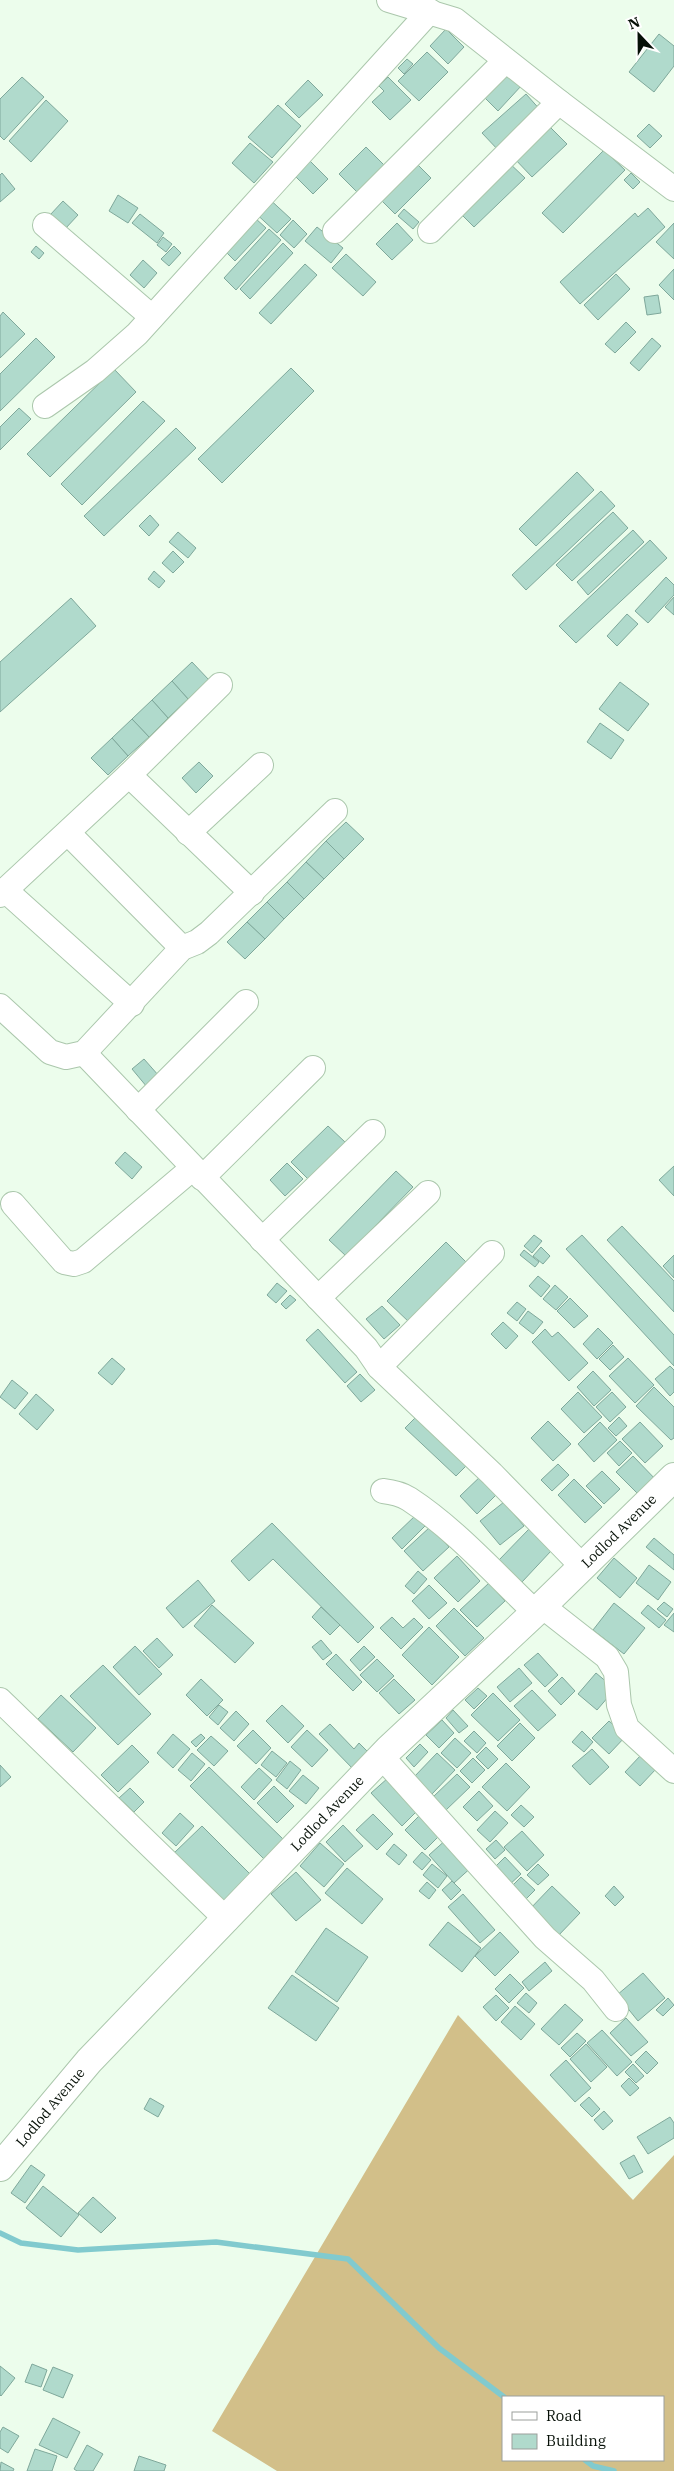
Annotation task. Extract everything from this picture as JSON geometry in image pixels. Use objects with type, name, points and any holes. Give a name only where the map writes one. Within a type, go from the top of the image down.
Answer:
[{"type":"main road","name":"Lodlod Avenue","points":[[0,2167],[89,2061],[227,1920],[382,1757],[674,1477]]},
{"type":"street","points":[[389,0],[455,20],[505,61],[674,189]]},
{"type":"street","points":[[45,406],[95,371],[152,317],[430,11]]},
{"type":"street","points":[[335,231],[505,61]]},
{"type":"street","points":[[430,231],[559,102]]},
{"type":"street","points":[[45,225],[152,317]]},
{"type":"street","points":[[132,1004],[3,893],[130,775],[220,685]]},
{"type":"street","points":[[188,833],[261,765]]},
{"type":"street","points":[[130,775],[252,893]]},
{"type":"street","points":[[0,1006],[50,1052],[66,1057],[84,1053],[132,1004],[182,948],[197,942],[210,933],[335,810]]},
{"type":"street","points":[[68,832],[182,948]]},
{"type":"street","points":[[138,1110],[246,1002]]},
{"type":"street","points":[[84,1053],[318,1298],[496,1470],[586,1562]]},
{"type":"street","points":[[13,1204],[64,1262],[74,1264],[83,1261],[198,1173],[313,1068]]},
{"type":"street","points":[[262,1240],[373,1132]]},
{"type":"street","points":[[318,1298],[428,1193]]},
{"type":"street","points":[[378,1358],[492,1253]]},
{"type":"street","points":[[383,1491],[408,1498],[448,1530],[538,1609],[607,1657],[616,1672],[619,1705],[626,1728],[674,1771]]},
{"type":"street","points":[[0,1700],[227,1920]]},
{"type":"street","points":[[382,1757],[545,1938],[582,1968],[616,2009]]},
{"type":"shaded area","points":[[458,2015],[633,2200],[674,2155],[674,2471],[277,2471],[212,2431]]},
{"type":"building","points":[[446,29],[464,47],[448,64],[430,46]]},
{"type":"building","points":[[659,34],[674,46],[674,66],[654,92],[629,72]]},
{"type":"building","points":[[427,52],[448,72],[419,101],[398,81]]},
{"type":"building","points":[[407,59],[413,64],[404,74],[398,68]]},
{"type":"building","points":[[504,68],[522,85],[498,111],[485,98]]},
{"type":"building","points":[[22,77],[44,97],[4,140],[0,136],[0,99]]},
{"type":"building","points":[[388,77],[411,100],[390,120],[372,102],[384,91],[379,86]]},
{"type":"building","points":[[308,80],[323,95],[299,118],[285,104]]},
{"type":"building","points":[[526,94],[543,113],[500,152],[482,133]]},
{"type":"building","points":[[46,100],[68,121],[31,162],[9,141]]},
{"type":"building","points":[[278,105],[301,126],[272,158],[248,137]]},
{"type":"building","points":[[649,124],[662,136],[650,148],[637,136]]},
{"type":"building","points":[[548,125],[567,144],[532,177],[513,157]]},
{"type":"building","points":[[250,143],[273,162],[254,183],[232,163]]},
{"type":"building","points":[[366,147],[385,166],[358,193],[339,174]]},
{"type":"building","points":[[604,150],[625,170],[563,233],[542,213]]},
{"type":"building","points":[[307,158],[328,179],[313,194],[292,173]]},
{"type":"building","points":[[505,159],[525,178],[474,227],[455,208]]},
{"type":"building","points":[[414,161],[431,178],[395,214],[378,197]]},
{"type":"building","points":[[2,173],[15,189],[0,202],[0,175]]},
{"type":"building","points":[[631,173],[640,182],[633,189],[624,180]]},
{"type":"building","points":[[118,195],[138,208],[128,223],[109,211]]},
{"type":"building","points":[[265,195],[291,219],[277,233],[252,210]]},
{"type":"building","points":[[63,201],[78,215],[65,229],[50,215]]},
{"type":"building","points":[[648,208],[665,227],[580,304],[560,282],[635,213],[638,217]]},
{"type":"building","points":[[404,209],[419,222],[413,229],[398,216]]},
{"type":"building","points":[[140,214],[164,233],[157,243],[132,223]]},
{"type":"building","points":[[255,218],[266,228],[235,261],[225,251]]},
{"type":"building","points":[[293,220],[307,234],[294,248],[280,235]]},
{"type":"building","points":[[397,223],[413,240],[392,260],[376,244]]},
{"type":"building","points":[[674,223],[674,259],[656,242]]},
{"type":"building","points":[[317,227],[343,248],[331,263],[305,241]]},
{"type":"building","points":[[269,229],[281,240],[236,290],[224,278]]},
{"type":"building","points":[[163,237],[172,244],[166,252],[157,245]]},
{"type":"building","points":[[283,243],[293,253],[250,299],[240,289]]},
{"type":"building","points":[[36,246],[44,253],[39,259],[31,252]]},
{"type":"building","points":[[174,246],[181,253],[169,266],[161,259]]},
{"type":"building","points":[[346,254],[376,282],[363,296],[332,268]]},
{"type":"building","points":[[143,260],[157,273],[144,288],[130,275]]},
{"type":"building","points":[[305,264],[317,275],[271,324],[259,313]]},
{"type":"building","points":[[674,269],[674,300],[659,285]]},
{"type":"building","points":[[616,274],[630,289],[598,320],[584,305]]},
{"type":"building","points":[[658,295],[661,313],[647,315],[644,297]]},
{"type":"building","points":[[3,312],[25,334],[0,358],[0,316]]},
{"type":"building","points":[[626,322],[636,332],[615,353],[605,344]]},
{"type":"building","points":[[36,338],[55,357],[0,411],[0,374]]},
{"type":"building","points":[[652,338],[661,346],[639,371],[630,363]]},
{"type":"building","points":[[291,368],[314,391],[222,483],[198,459]]},
{"type":"building","points":[[114,369],[136,392],[50,477],[27,454]]},
{"type":"building","points":[[143,401],[165,421],[82,505],[61,484]]},
{"type":"building","points":[[19,408],[31,419],[0,450],[0,427]]},
{"type":"building","points":[[176,428],[196,448],[104,536],[84,516]]},
{"type":"building","points":[[577,472],[594,490],[536,546],[519,529]]},
{"type":"building","points":[[601,491],[615,506],[526,590],[512,575]]},
{"type":"building","points":[[613,512],[628,528],[572,581],[556,565]]},
{"type":"building","points":[[150,515],[159,525],[149,536],[139,526]]},
{"type":"building","points":[[633,530],[644,542],[588,595],[577,582]]},
{"type":"building","points":[[178,532],[196,548],[188,558],[169,542]]},
{"type":"building","points":[[650,540],[667,558],[576,643],[559,626]]},
{"type":"building","points":[[173,551],[184,562],[173,573],[162,563]]},
{"type":"building","points":[[154,571],[165,581],[159,588],[148,579]]},
{"type":"building","points":[[666,577],[674,585],[674,595],[648,623],[635,611]]},
{"type":"building","points":[[674,597],[674,615],[665,607]]},
{"type":"building","points":[[71,598],[96,626],[0,712],[0,662]]},
{"type":"building","points":[[627,614],[638,624],[617,646],[607,636]]},
{"type":"building","points":[[192,662],[209,680],[188,699],[172,681]]},
{"type":"building","points":[[172,681],[188,699],[168,718],[152,700]]},
{"type":"building","points":[[620,682],[649,704],[628,731],[599,709]]},
{"type":"building","points":[[152,700],[168,718],[149,737],[132,719]]},
{"type":"building","points":[[132,719],[149,737],[128,756],[112,738]]},
{"type":"building","points":[[600,723],[624,740],[611,759],[587,742]]},
{"type":"building","points":[[112,738],[128,756],[108,775],[91,758]]},
{"type":"building","points":[[199,762],[213,776],[196,793],[182,778]]},
{"type":"building","points":[[346,822],[364,839],[344,859],[326,841]]},
{"type":"building","points":[[326,841],[344,859],[324,879],[306,862]]},
{"type":"building","points":[[306,862],[324,879],[304,899],[287,882]]},
{"type":"building","points":[[287,882],[304,899],[284,919],[267,902]]},
{"type":"building","points":[[267,902],[284,919],[265,939],[247,922]]},
{"type":"building","points":[[247,922],[265,939],[245,959],[227,942]]},
{"type":"building","points":[[144,1059],[159,1076],[147,1087],[132,1069]]},
{"type":"building","points":[[328,1126],[345,1142],[308,1179],[291,1162]]},
{"type":"building","points":[[125,1152],[142,1167],[132,1179],[115,1163]]},
{"type":"building","points":[[287,1163],[303,1179],[285,1196],[270,1180]]},
{"type":"building","points":[[674,1166],[674,1196],[659,1180]]},
{"type":"building","points":[[396,1171],[413,1187],[346,1256],[329,1240]]},
{"type":"building","points":[[622,1226],[674,1281],[674,1312],[607,1240]]},
{"type":"building","points":[[534,1235],[542,1241],[532,1253],[524,1246]]},
{"type":"building","points":[[582,1235],[674,1335],[674,1366],[566,1249]]},
{"type":"building","points":[[446,1242],[468,1264],[410,1323],[387,1301]]},
{"type":"building","points":[[541,1247],[550,1256],[543,1264],[533,1256]]},
{"type":"building","points":[[524,1250],[539,1262],[535,1267],[520,1255]]},
{"type":"building","points":[[674,1255],[674,1278],[663,1266]]},
{"type":"building","points":[[538,1276],[550,1286],[541,1297],[529,1286]]},
{"type":"building","points":[[277,1283],[287,1291],[276,1303],[267,1295]]},
{"type":"building","points":[[555,1285],[568,1297],[556,1310],[543,1299]]},
{"type":"building","points":[[290,1295],[296,1300],[286,1309],[281,1304]]},
{"type":"building","points":[[570,1298],[588,1316],[574,1328],[557,1311]]},
{"type":"building","points":[[517,1302],[526,1309],[517,1321],[507,1313]]},
{"type":"building","points":[[382,1306],[400,1325],[384,1339],[366,1319]]},
{"type":"building","points":[[528,1311],[543,1322],[533,1334],[519,1323]]},
{"type":"building","points":[[503,1322],[518,1336],[506,1349],[491,1334]]},
{"type":"building","points":[[598,1328],[613,1343],[597,1359],[583,1344]]},
{"type":"building","points":[[318,1329],[357,1372],[345,1383],[306,1340]]},
{"type":"building","points":[[545,1329],[552,1337],[558,1332],[588,1363],[569,1381],[532,1342]]},
{"type":"building","points":[[613,1345],[624,1357],[610,1370],[599,1359]]},
{"type":"building","points":[[112,1358],[125,1369],[112,1385],[98,1373]]},
{"type":"building","points":[[628,1358],[654,1385],[635,1403],[609,1376]]},
{"type":"building","points":[[670,1366],[674,1370],[674,1392],[670,1396],[655,1379]]},
{"type":"building","points":[[593,1371],[611,1390],[594,1406],[577,1387]]},
{"type":"building","points":[[360,1374],[375,1390],[361,1402],[347,1386]]},
{"type":"building","points":[[12,1380],[28,1393],[15,1409],[0,1397]]},
{"type":"building","points":[[654,1387],[674,1407],[674,1438],[671,1440],[636,1406]]},
{"type":"building","points":[[578,1392],[602,1417],[584,1433],[561,1409]]},
{"type":"building","points":[[612,1392],[626,1407],[610,1422],[596,1407]]},
{"type":"building","points":[[36,1394],[54,1410],[37,1430],[19,1414]]},
{"type":"building","points":[[421,1412],[472,1460],[456,1476],[405,1428]]},
{"type":"building","points":[[619,1417],[627,1426],[616,1436],[608,1428]]},
{"type":"building","points":[[548,1421],[571,1444],[553,1461],[531,1438]]},
{"type":"building","points":[[600,1422],[617,1440],[594,1462],[578,1444]]},
{"type":"building","points":[[640,1422],[663,1446],[645,1463],[622,1439]]},
{"type":"building","points":[[620,1441],[632,1453],[619,1466],[607,1453]]},
{"type":"building","points":[[633,1456],[659,1483],[643,1499],[616,1472]]},
{"type":"building","points":[[558,1464],[569,1475],[552,1491],[541,1480]]},
{"type":"building","points":[[602,1471],[620,1489],[604,1504],[586,1486]]},
{"type":"building","points":[[484,1473],[501,1490],[477,1514],[460,1496]]},
{"type":"building","points":[[574,1479],[602,1507],[585,1523],[558,1495]]},
{"type":"building","points":[[504,1502],[524,1526],[500,1545],[480,1521]]},
{"type":"building","points":[[417,1514],[427,1524],[402,1549],[392,1538]]},
{"type":"building","points":[[272,1523],[374,1627],[358,1643],[273,1559],[249,1581],[231,1561]]},
{"type":"building","points":[[430,1527],[449,1547],[423,1571],[404,1551]]},
{"type":"building","points":[[529,1529],[551,1551],[522,1582],[499,1560]]},
{"type":"building","points":[[654,1538],[674,1555],[674,1570],[646,1547]]},
{"type":"building","points":[[457,1556],[480,1581],[458,1602],[434,1578]]},
{"type":"building","points":[[614,1558],[637,1578],[620,1598],[597,1578]]},
{"type":"building","points":[[649,1565],[671,1582],[658,1600],[636,1583]]},
{"type":"building","points":[[418,1571],[427,1579],[414,1594],[405,1586]]},
{"type":"building","points":[[198,1580],[215,1601],[183,1628],[166,1608]]},
{"type":"building","points":[[489,1583],[505,1601],[477,1627],[460,1610]]},
{"type":"building","points":[[429,1585],[447,1603],[429,1619],[412,1601]]},
{"type":"building","points":[[664,1602],[673,1609],[667,1617],[657,1609]]},
{"type":"building","points":[[614,1603],[645,1628],[624,1654],[593,1630]]},
{"type":"building","points":[[212,1605],[254,1643],[235,1663],[194,1626]]},
{"type":"building","points":[[648,1605],[666,1620],[659,1628],[641,1613]]},
{"type":"building","points":[[321,1607],[340,1625],[330,1635],[312,1617]]},
{"type":"building","points":[[454,1608],[484,1638],[465,1656],[436,1626]]},
{"type":"building","points":[[674,1613],[674,1632],[664,1625]]},
{"type":"building","points":[[392,1617],[403,1628],[414,1618],[423,1627],[401,1649],[380,1628]]},
{"type":"building","points":[[429,1627],[459,1657],[432,1685],[402,1655]]},
{"type":"building","points":[[157,1638],[173,1655],[159,1668],[143,1651]]},
{"type":"building","points":[[321,1640],[332,1653],[323,1660],[312,1647]]},
{"type":"building","points":[[135,1646],[162,1674],[139,1695],[113,1667]]},
{"type":"building","points":[[364,1646],[375,1657],[360,1671],[350,1660]]},
{"type":"building","points":[[538,1653],[558,1675],[545,1687],[524,1665]]},
{"type":"building","points":[[336,1654],[362,1682],[353,1691],[326,1664]]},
{"type":"building","points":[[377,1659],[394,1676],[377,1692],[360,1675]]},
{"type":"building","points":[[103,1665],[151,1714],[118,1745],[70,1696]]},
{"type":"building","points":[[519,1668],[532,1683],[510,1702],[497,1687]]},
{"type":"building","points":[[596,1673],[615,1689],[597,1710],[578,1694]]},
{"type":"building","points":[[562,1677],[575,1691],[561,1705],[548,1691]]},
{"type":"building","points":[[201,1679],[223,1700],[207,1716],[186,1695]]},
{"type":"building","points":[[394,1679],[415,1700],[399,1714],[379,1693]]},
{"type":"building","points":[[478,1688],[487,1696],[474,1709],[465,1700]]},
{"type":"building","points":[[532,1690],[556,1715],[538,1731],[514,1706]]},
{"type":"building","points":[[493,1693],[520,1720],[498,1741],[471,1715]]},
{"type":"building","points":[[61,1695],[96,1728],[73,1752],[38,1719]]},
{"type":"building","points":[[219,1705],[228,1712],[218,1725],[209,1717]]},
{"type":"building","points":[[282,1705],[304,1726],[288,1743],[266,1721]]},
{"type":"building","points":[[453,1710],[468,1726],[459,1733],[446,1718]]},
{"type":"building","points":[[236,1711],[249,1724],[234,1741],[220,1728]]},
{"type":"building","points":[[442,1720],[454,1733],[439,1748],[426,1735]]},
{"type":"building","points":[[609,1721],[626,1736],[609,1754],[592,1738]]},
{"type":"building","points":[[520,1723],[535,1738],[512,1761],[497,1746]]},
{"type":"building","points":[[330,1724],[354,1749],[359,1743],[371,1755],[355,1771],[319,1734]]},
{"type":"building","points":[[253,1730],[271,1748],[256,1764],[237,1746]]},
{"type":"building","points":[[307,1730],[328,1750],[312,1767],[291,1747]]},
{"type":"building","points":[[474,1731],[486,1743],[477,1753],[464,1741]]},
{"type":"building","points":[[582,1731],[593,1742],[584,1752],[572,1742]]},
{"type":"building","points":[[173,1734],[190,1749],[173,1768],[157,1753]]},
{"type":"building","points":[[201,1734],[205,1738],[196,1747],[191,1742]]},
{"type":"building","points":[[211,1736],[228,1751],[214,1766],[197,1750]]},
{"type":"building","points":[[455,1738],[471,1753],[457,1768],[441,1753]]},
{"type":"building","points":[[420,1744],[428,1752],[414,1767],[406,1758]]},
{"type":"building","points":[[132,1745],[149,1762],[118,1792],[101,1775]]},
{"type":"building","points":[[486,1747],[498,1759],[488,1769],[476,1757]]},
{"type":"building","points":[[592,1749],[609,1767],[590,1785],[572,1766]]},
{"type":"building","points":[[272,1751],[287,1763],[276,1777],[261,1765]]},
{"type":"building","points":[[192,1753],[205,1764],[191,1781],[178,1770]]},
{"type":"building","points":[[437,1753],[455,1770],[432,1794],[414,1777]]},
{"type":"building","points":[[641,1755],[656,1769],[640,1786],[625,1772]]},
{"type":"building","points":[[473,1758],[485,1770],[472,1783],[460,1771]]},
{"type":"building","points":[[290,1761],[301,1770],[287,1789],[276,1780]]},
{"type":"building","points":[[506,1763],[530,1787],[507,1811],[482,1787]]},
{"type":"building","points":[[0,1765],[11,1777],[0,1787]]},
{"type":"building","points":[[209,1767],[284,1840],[264,1859],[190,1786]]},
{"type":"building","points":[[259,1768],[272,1780],[254,1800],[241,1787]]},
{"type":"building","points":[[457,1774],[470,1787],[446,1810],[433,1797]]},
{"type":"building","points":[[303,1775],[319,1788],[306,1804],[289,1791]]},
{"type":"building","points":[[388,1778],[418,1810],[402,1826],[371,1793]]},
{"type":"building","points":[[274,1786],[294,1806],[277,1823],[257,1803]]},
{"type":"building","points":[[130,1788],[144,1802],[134,1812],[119,1798]]},
{"type":"building","points":[[479,1791],[493,1806],[477,1821],[463,1807]]},
{"type":"building","points":[[521,1805],[534,1817],[524,1827],[511,1815]]},
{"type":"building","points":[[495,1811],[508,1823],[490,1842],[477,1830]]},
{"type":"building","points":[[180,1813],[194,1826],[176,1846],[162,1833]]},
{"type":"building","points":[[422,1813],[442,1833],[425,1850],[405,1830]]},
{"type":"building","points":[[373,1814],[393,1834],[377,1850],[356,1830]]},
{"type":"building","points":[[343,1825],[363,1846],[345,1862],[326,1842]]},
{"type":"building","points":[[202,1826],[254,1878],[226,1906],[173,1854]]},
{"type":"building","points":[[522,1831],[544,1855],[527,1871],[504,1847]]},
{"type":"building","points":[[448,1838],[474,1865],[454,1883],[429,1855]]},
{"type":"building","points":[[496,1840],[505,1850],[495,1859],[486,1849]]},
{"type":"building","points":[[320,1843],[344,1864],[324,1887],[300,1866]]},
{"type":"building","points":[[394,1844],[407,1855],[399,1865],[386,1854]]},
{"type":"building","points":[[422,1852],[431,1860],[422,1870],[413,1862]]},
{"type":"building","points":[[505,1857],[521,1874],[507,1887],[491,1871]]},
{"type":"building","points":[[432,1864],[447,1876],[438,1888],[423,1875]]},
{"type":"building","points":[[538,1864],[549,1875],[538,1885],[527,1875]]},
{"type":"building","points":[[347,1868],[383,1899],[362,1924],[325,1893]]},
{"type":"building","points":[[296,1872],[321,1900],[296,1921],[271,1894]]},
{"type":"building","points":[[521,1877],[535,1890],[525,1900],[511,1887]]},
{"type":"building","points":[[452,1881],[461,1890],[451,1900],[442,1890]]},
{"type":"building","points":[[427,1882],[436,1890],[429,1899],[419,1891]]},
{"type":"building","points":[[552,1886],[580,1913],[556,1938],[528,1911]]},
{"type":"building","points":[[614,1886],[624,1897],[615,1906],[605,1896]]},
{"type":"building","points":[[463,1894],[495,1930],[480,1943],[448,1907]]},
{"type":"building","points":[[448,1922],[481,1948],[462,1972],[429,1945]]},
{"type":"building","points":[[326,1928],[368,1957],[337,2002],[295,1972]]},
{"type":"building","points":[[500,1932],[519,1952],[495,1976],[475,1956]]},
{"type":"building","points":[[545,1962],[552,1971],[529,1991],[522,1982]]},
{"type":"building","points":[[643,1973],[665,1998],[638,2021],[617,1995]]},
{"type":"building","points":[[510,1974],[524,1988],[509,2003],[495,1989]]},
{"type":"building","points":[[292,1975],[339,2008],[316,2041],[268,2008]]},
{"type":"building","points":[[526,1993],[537,2003],[529,2013],[517,2003]]},
{"type":"building","points":[[496,1995],[509,2008],[496,2021],[483,2007]]},
{"type":"building","points":[[668,1998],[674,2005],[663,2016],[656,2010]]},
{"type":"building","points":[[565,2004],[583,2020],[559,2045],[541,2029]]},
{"type":"building","points":[[515,2006],[535,2024],[521,2040],[501,2022]]},
{"type":"building","points":[[626,2018],[648,2042],[631,2056],[610,2033]]},
{"type":"building","points":[[602,2030],[632,2062],[617,2076],[587,2043]]},
{"type":"building","points":[[577,2033],[586,2041],[570,2057],[561,2048]]},
{"type":"building","points":[[586,2044],[607,2067],[591,2082],[570,2059]]},
{"type":"building","points":[[646,2051],[658,2063],[647,2074],[635,2062]]},
{"type":"building","points":[[566,2060],[591,2088],[575,2102],[550,2075]]},
{"type":"building","points":[[633,2064],[644,2076],[636,2083],[625,2072]]},
{"type":"building","points":[[629,2078],[639,2088],[630,2096],[621,2086]]},
{"type":"building","points":[[589,2097],[600,2109],[592,2117],[580,2105]]},
{"type":"building","points":[[150,2098],[164,2106],[158,2117],[144,2109]]},
{"type":"building","points":[[604,2111],[613,2121],[603,2130],[594,2120]]},
{"type":"building","points":[[670,2117],[674,2123],[674,2138],[648,2154],[637,2137]]},
{"type":"building","points":[[634,2155],[643,2172],[629,2179],[620,2163]]},
{"type":"building","points":[[31,2165],[45,2175],[25,2203],[11,2193]]},
{"type":"building","points":[[43,2186],[79,2215],[61,2237],[26,2208]]},
{"type":"building","points":[[93,2197],[116,2218],[101,2233],[78,2213]]},
{"type":"building","points":[[32,2364],[47,2370],[41,2387],[25,2382]]},
{"type":"building","points":[[0,2366],[15,2378],[1,2396],[0,2395]]},
{"type":"building","points":[[53,2367],[73,2375],[63,2398],[43,2390]]},
{"type":"building","points":[[53,2418],[80,2432],[67,2458],[39,2445]]},
{"type":"building","points":[[3,2427],[19,2436],[8,2453],[0,2448],[0,2432]]},
{"type":"building","points":[[87,2445],[103,2454],[93,2471],[77,2471],[74,2469]]},
{"type":"building","points":[[35,2449],[57,2456],[52,2471],[27,2471]]},
{"type":"building","points":[[139,2456],[166,2465],[164,2471],[134,2471]]},
{"type":"building","points":[[1,2462],[14,2469],[13,2471],[0,2471]]},
{"type":"waterway","points":[[0,2233],[21,2243],[78,2250],[216,2242],[348,2259],[439,2348],[503,2396]]},
{"type":"waterway","points":[[586,2461],[593,2466],[614,2471]]}]
